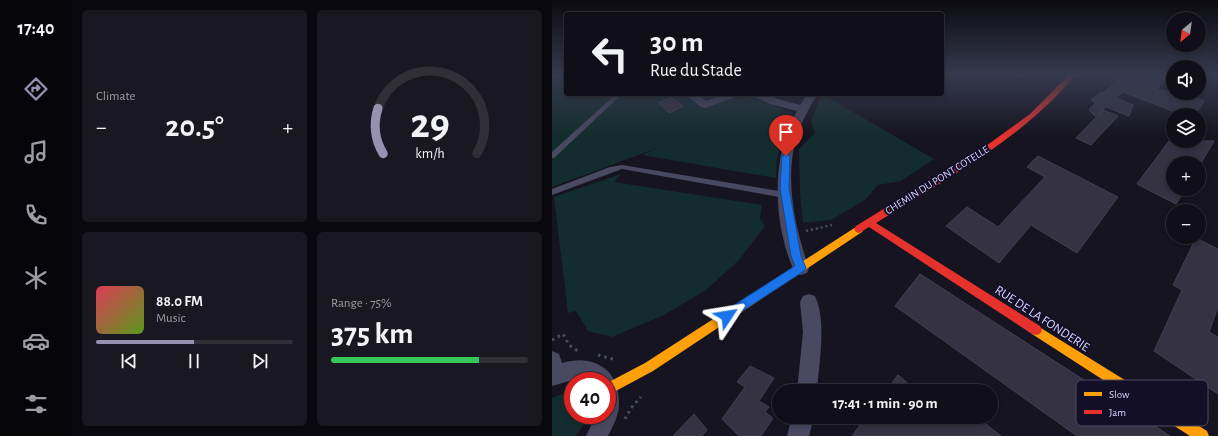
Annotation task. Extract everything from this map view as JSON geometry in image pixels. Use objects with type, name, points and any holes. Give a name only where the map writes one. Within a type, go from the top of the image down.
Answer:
[{"type":"street","name":"CHEMIN DU PONT COTELLE","points":[[616,382],[649,367],[869,223],[993,145],[1032,116],[1052,95]]},
{"type":"street","points":[[693,96],[705,105],[729,96]]},
{"type":"street","points":[[761,96],[774,102],[804,109]]},
{"type":"street","points":[[796,271],[796,256],[785,195],[784,173],[786,156],[793,130],[811,96]]},
{"type":"street","name":"RUE DE LA FONDERIE","points":[[869,223],[1114,380]]},
{"type":"street","points":[[808,384],[812,332],[809,302]]},
{"type":"street","points":[[552,371],[562,372],[581,369],[592,372]]},
{"type":"street","points":[[597,436],[606,424]]},
{"type":"street","points":[[798,436],[801,424]]},
{"type":"street","name":"RUE DE LA FONDERIE","points":[[1186,426],[1202,436]]},
{"type":"lane","points":[[552,156],[618,96]]},
{"type":"lane","points":[[552,192],[618,167],[785,195]]},
{"type":"path","points":[[792,233],[834,225]]},
{"type":"path","points":[[552,340],[563,334],[572,348],[583,353]]},
{"type":"path","points":[[593,354],[620,360]]},
{"type":"path","points":[[616,415],[632,408],[645,394]]},
{"type":"green space","points":[[552,95],[755,96],[741,107],[754,98],[793,113],[777,158],[776,178],[642,155],[657,148],[552,187]]},
{"type":"green space","points":[[821,96],[825,96],[934,159],[901,181],[878,185],[865,200],[831,220],[803,223],[800,193],[799,149],[815,133],[811,121]]},
{"type":"green space","points":[[621,174],[614,182],[762,205],[760,218],[765,226],[739,260],[706,290],[664,315],[612,337],[588,331],[576,311],[568,313],[554,197]]},
{"type":"green space","points":[[564,393],[564,424],[584,424],[576,436],[552,436],[552,398]]},
{"type":"building","points":[[1097,95],[1119,95],[1116,98],[1133,105],[1129,116],[1106,107],[1095,116],[1089,110],[1096,102],[1091,100]]},
{"type":"building","points":[[1132,95],[1166,95],[1166,100],[1204,101],[1200,108],[1166,108]]},
{"type":"building","points":[[671,97],[683,106],[669,113],[659,103]]},
{"type":"building","points":[[1103,110],[1118,116],[1091,145],[1076,138]]},
{"type":"building","points":[[1206,141],[1214,141],[1205,156],[1166,156],[1166,196],[1181,196],[1176,204],[1137,184],[1166,145],[1166,148],[1206,148]]},
{"type":"building","points":[[1038,156],[1118,197],[1077,253],[1031,225],[999,263],[946,226],[967,207],[998,227],[1045,177],[1027,167]]},
{"type":"building","points":[[1206,243],[1218,249],[1218,307],[1209,332],[1218,337],[1218,394],[1208,387],[1208,380],[1197,380],[1154,351],[1182,290],[1173,285],[1193,244]]},
{"type":"building","points":[[920,274],[1084,380],[1076,380],[1076,426],[1155,426],[1170,436],[1077,436],[895,306]]},
{"type":"building","points":[[750,366],[774,378],[759,401],[769,407],[765,412],[772,417],[761,436],[739,436],[722,419],[745,387],[737,382]]},
{"type":"building","points":[[898,375],[909,384],[891,384]]},
{"type":"building","points":[[694,414],[707,430],[702,436],[673,436]]},
{"type":"building","points":[[861,424],[986,424],[1001,436],[852,436]]},
{"type":"traffic: slow","points":[[616,385],[649,367],[859,229]]},
{"type":"traffic: slow","points":[[1036,330],[1114,380]]},
{"type":"traffic: slow","points":[[1186,426],[1202,436]]},
{"type":"traffic: jam","points":[[859,229],[993,145],[1032,116],[1052,95]]},
{"type":"traffic: jam","points":[[869,223],[1036,330]]},
{"type":"route","points":[[727,316],[801,268],[796,256],[784,188],[786,156]]}]
